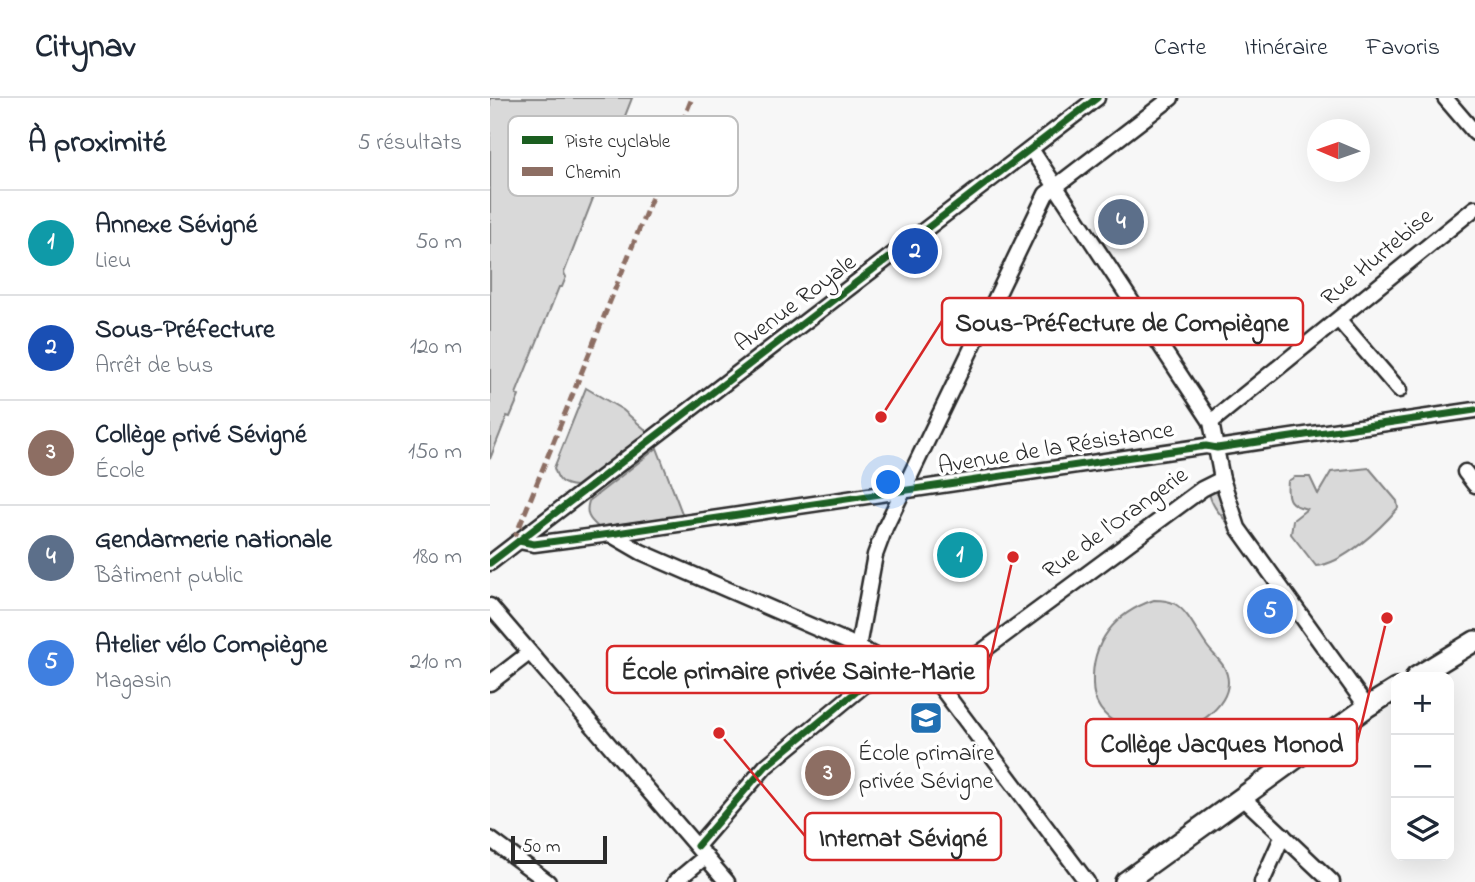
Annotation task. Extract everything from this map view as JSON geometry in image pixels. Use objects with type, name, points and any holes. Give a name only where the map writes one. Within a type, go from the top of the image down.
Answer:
[{"type":"main road","points":[[1424,672],[1475,641]]},
{"type":"main road","points":[[1125,882],[1391,692]]},
{"type":"street","name":"Avenue Royale","points":[[490,563],[1097,98]]},
{"type":"street","points":[[868,682],[870,669],[862,649],[875,555],[1046,194],[1171,98]]},
{"type":"street","points":[[1445,98],[1475,133]]},
{"type":"street","points":[[1031,149],[1212,422],[1222,479],[1238,528],[1367,707]]},
{"type":"street","name":"Rue Hurtebise","points":[[1212,422],[1475,208]]},
{"type":"street","points":[[1339,320],[1399,390]]},
{"type":"street","name":"Avenue de la Résistance","points":[[519,541],[534,544],[610,534],[1206,446],[1217,448],[1475,410]]},
{"type":"street","points":[[1465,472],[1475,485]]},
{"type":"street","name":"Rue de l'Orangerie","points":[[940,686],[946,678],[1138,535],[1202,489],[1222,479]]},
{"type":"street","points":[[610,534],[641,552],[940,686],[1087,882]]},
{"type":"street","points":[[490,606],[727,882]]},
{"type":"street","points":[[490,684],[529,653]]},
{"type":"street","points":[[674,882],[766,766],[868,682],[898,668]]},
{"type":"street","points":[[1242,797],[1332,882]]},
{"type":"street","points":[[1262,882],[1283,835]]},
{"type":"street","points":[[490,839],[548,882]]},
{"type":"shaded area","points":[[490,98],[632,98],[625,116],[508,116],[508,196],[594,196],[564,273],[566,277],[562,287],[559,287],[516,394],[519,396],[510,417],[507,416],[490,459]]},
{"type":"shaded area","points":[[586,388],[623,410],[648,432],[576,486],[561,482],[554,468]]},
{"type":"shaded area","points":[[657,448],[683,516],[598,527],[589,516],[589,501]]},
{"type":"shaded area","points":[[1369,468],[1397,501],[1398,508],[1349,552],[1327,564],[1316,566],[1291,534],[1293,520],[1307,509],[1290,501],[1288,481],[1295,477],[1310,477],[1318,494],[1331,472]]},
{"type":"shaded area","points":[[1209,491],[1219,493],[1228,520],[1226,521],[1215,507]]},
{"type":"shaded area","points":[[1154,600],[1172,603],[1184,612],[1224,667],[1228,680],[1222,701],[1206,717],[1177,733],[1161,735],[1132,731],[1109,718],[1097,703],[1093,684],[1096,655],[1108,631],[1128,613]]},
{"type":"marked path","points":[[685,116],[692,98]]},
{"type":"marked path","points":[[519,541],[516,535],[653,196]]},
{"type":"cycle path","points":[[490,563],[1097,98]]},
{"type":"cycle path","points":[[519,541],[534,544],[610,534],[1206,446],[1217,448],[1475,410]]},
{"type":"cycle path","points":[[697,846],[766,766],[868,682]]},
{"type":"place","name":"Gendarmerie nationale","points":[[1121,222]]},
{"type":"place","name":"Sous-Préfecture","points":[[915,251]]},
{"type":"place","name":"Sous-Préfecture de Compiègne","points":[[881,417]]},
{"type":"place","name":"Annexe Sévigné","points":[[960,555]]},
{"type":"place","name":"École primaire privée Sainte-Marie","points":[[1013,557]]},
{"type":"place","name":"Atelier vélo Compiègne","points":[[1270,611]]},
{"type":"place","name":"Collège Jacques Monod","points":[[1387,618]]},
{"type":"place","name":"École primaire privée Sévigne","points":[[926,718]]},
{"type":"place","name":"Internat Sévigné","points":[[719,733]]},
{"type":"place","name":"Collège privé Sévigné","points":[[828,773]]}]
